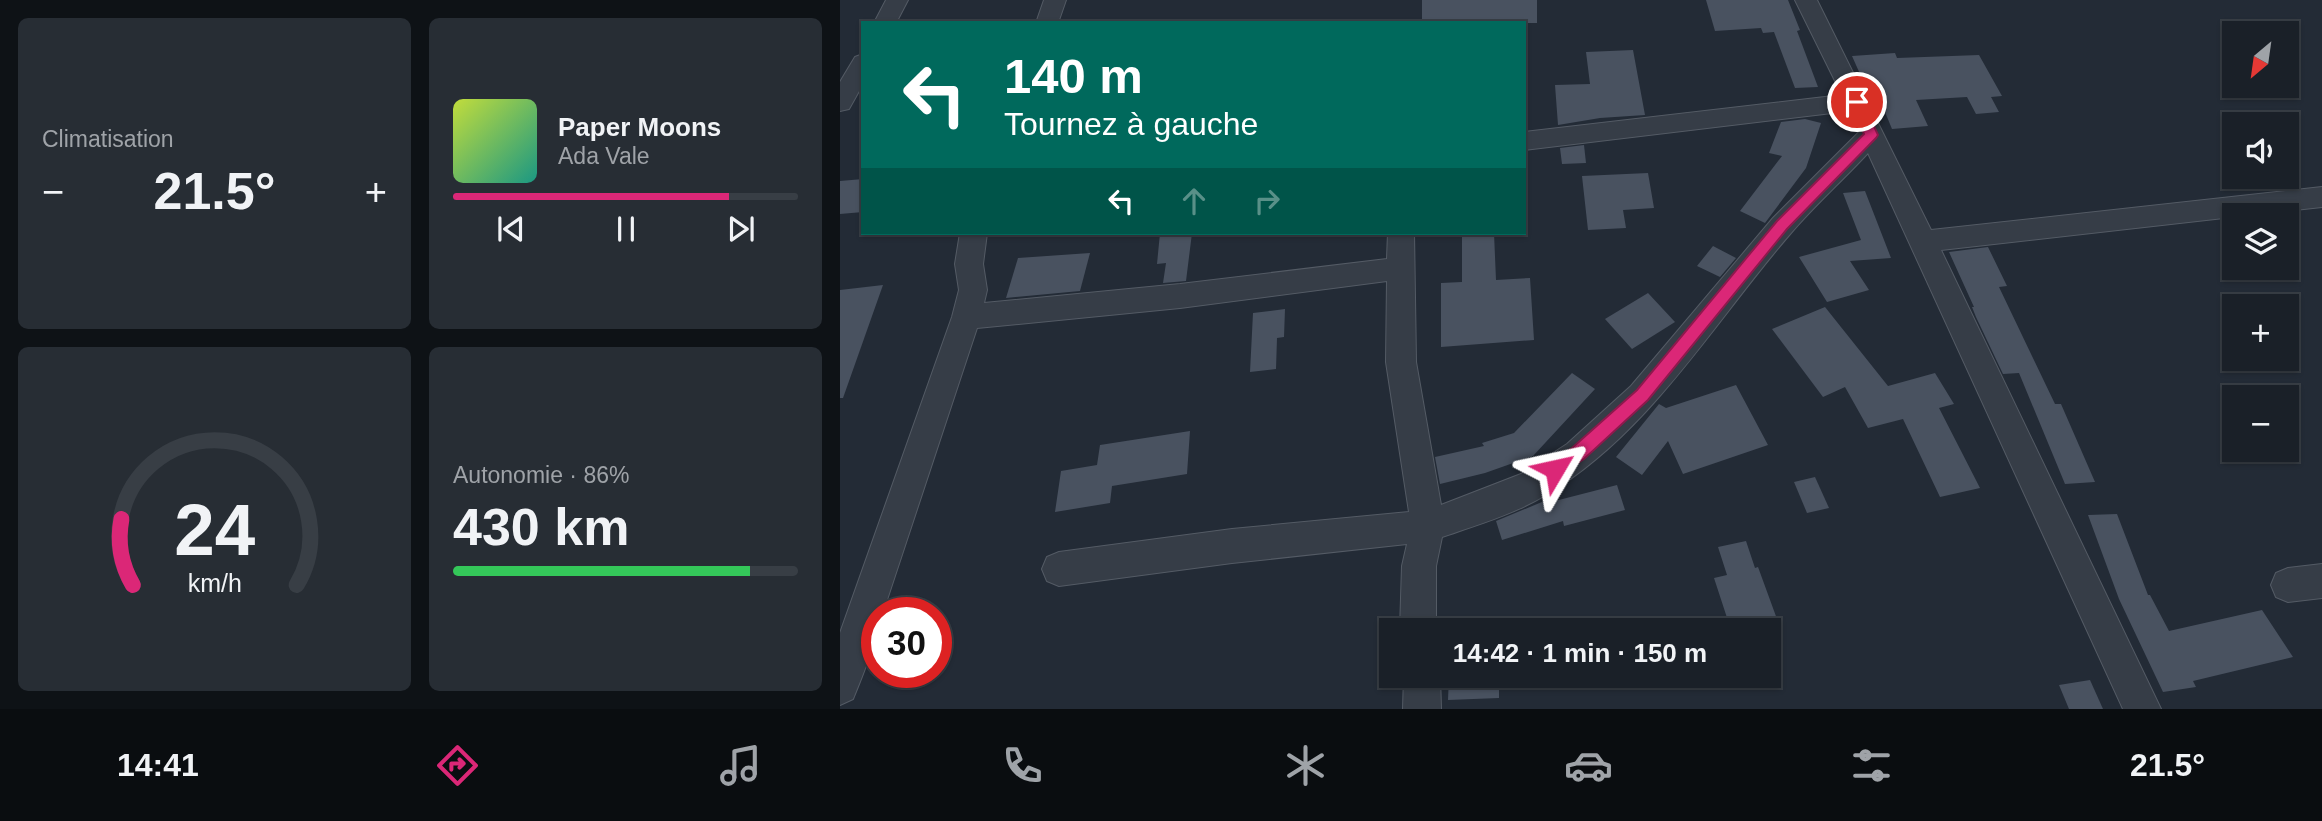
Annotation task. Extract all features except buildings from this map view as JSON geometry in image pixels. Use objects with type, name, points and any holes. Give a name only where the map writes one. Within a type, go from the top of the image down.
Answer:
[{"type":"street","points":[[886,21],[897,0]]},
{"type":"street","points":[[1048,21],[1055,0]]},
{"type":"street","points":[[1806,0],[1857,102],[2142,709]]},
{"type":"street","points":[[840,103],[861,66]]},
{"type":"street","points":[[1526,141],[1857,102]]},
{"type":"street","points":[[1059,569],[1232,545],[1428,526],[1486,506],[1533,485],[1578,454],[1642,395],[1782,225],[1871,135]]},
{"type":"street","points":[[1922,242],[2322,197]]},
{"type":"street","points":[[840,686],[966,317],[973,290],[969,264],[973,235]]},
{"type":"street","points":[[1401,235],[1401,362],[1428,526],[1419,566],[1418,618]]},
{"type":"street","points":[[966,317],[1180,296],[1402,268]]},
{"type":"street","points":[[2288,585],[2322,581]]},
{"type":"street","points":[[1422,688],[1422,709]]},
{"type":"route","points":[[1555,469],[1578,454],[1642,395],[1782,225],[1871,135],[1857,102]]}]
